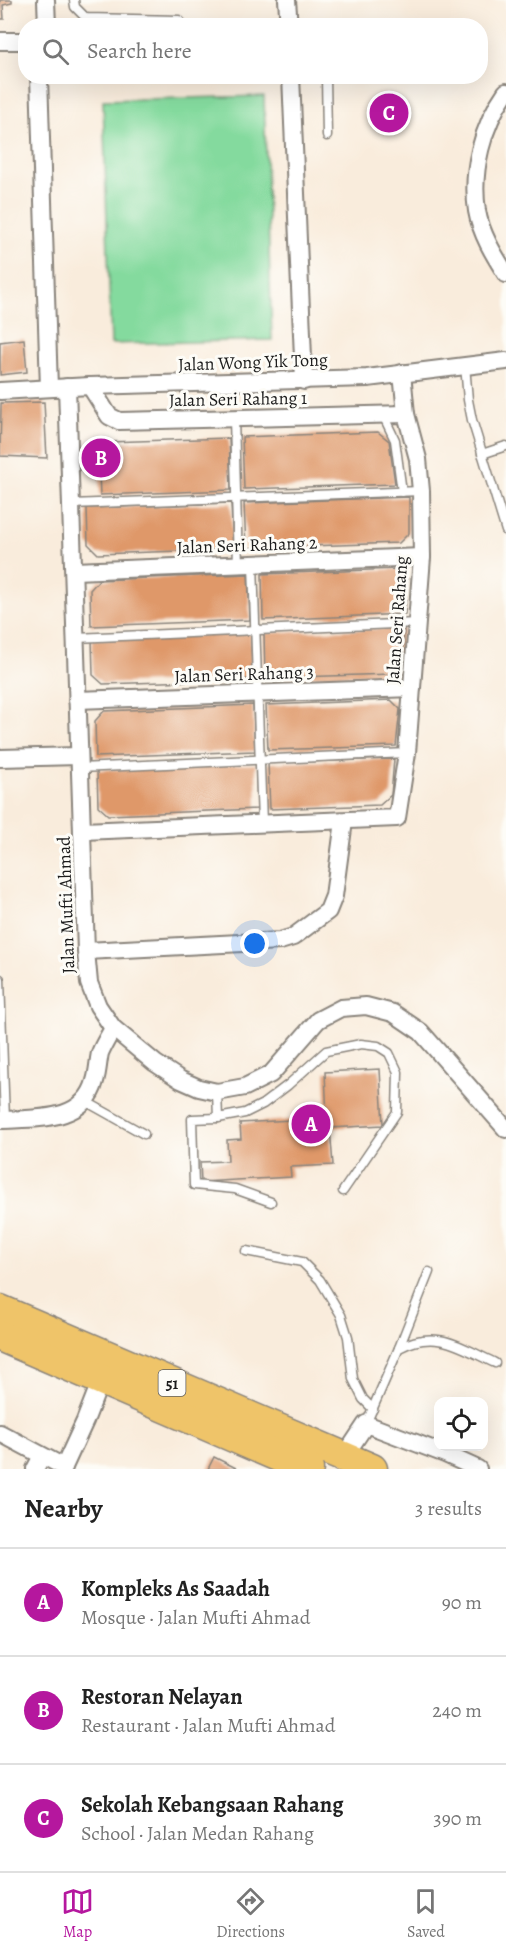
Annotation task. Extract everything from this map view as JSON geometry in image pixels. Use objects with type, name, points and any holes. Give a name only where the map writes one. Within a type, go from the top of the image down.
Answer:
[{"type":"highway","name":"51","points":[[0,1310],[340,1463],[372,1469]]},
{"type":"highway","name":"51","points":[[0,1336],[308,1469]]},
{"type":"street","points":[[46,0],[47,18]]},
{"type":"street","points":[[287,0],[288,18]]},
{"type":"street","points":[[0,41],[18,41]]},
{"type":"street","points":[[39,84],[49,388]]},
{"type":"street","points":[[291,84],[304,381]]},
{"type":"street","points":[[506,92],[495,108],[482,142],[475,182],[477,213],[489,246],[506,274]]},
{"type":"street","name":"Jalan Wong Yik Tong","points":[[0,391],[90,386],[304,381],[402,374],[465,364],[506,361]]},
{"type":"street","name":"Jalan Seri Rahang","points":[[345,821],[397,818],[406,753],[422,557],[418,459],[406,414],[402,374]]},
{"type":"street","name":"Jalan Seri Rahang 1","points":[[90,386],[109,416],[119,421],[406,414]]},
{"type":"street","name":"Jalan Mufti Ahmad","points":[[67,387],[87,951],[89,983],[98,1006],[112,1028],[155,1063],[181,1080],[199,1088],[217,1092],[245,1087],[271,1074],[318,1020],[341,1008],[366,1006],[393,1013],[421,1032],[506,1130]]},
{"type":"street","name":"Jalan Seri Rahang 2","points":[[74,571],[422,557]]},
{"type":"street","name":"Jalan Seri Rahang 3","points":[[77,700],[412,688]]},
{"type":"street","points":[[0,758],[79,762]]},
{"type":"street","points":[[83,831],[345,821],[334,896],[328,911],[293,938],[280,941],[87,951]]},
{"type":"street","points":[[3,1120],[54,1117],[73,1111],[86,1101],[95,1083],[100,1053],[112,1028]]},
{"type":"street","points":[[0,1433],[39,1462],[63,1468],[85,1421],[100,1380]]},
{"type":"street","points":[[340,1463],[369,1416],[469,1467]]},
{"type":"lane","points":[[74,0],[75,7],[86,18]]},
{"type":"lane","points":[[326,84],[327,136]]},
{"type":"lane","points":[[465,364],[468,400],[506,531]]},
{"type":"lane","points":[[382,415],[395,440],[402,492]]},
{"type":"lane","points":[[234,418],[236,499],[255,629],[262,823]]},
{"type":"lane","points":[[482,454],[506,446]]},
{"type":"lane","points":[[71,504],[421,491]]},
{"type":"lane","points":[[76,638],[417,623]]},
{"type":"lane","points":[[79,762],[260,760],[406,753]]},
{"type":"lane","points":[[0,979],[3,1120]]},
{"type":"lane","points":[[271,1202],[236,1189],[194,1185],[192,1119],[218,1118],[245,1113],[263,1104],[326,1051],[361,1044],[378,1046],[389,1053],[398,1072],[397,1112],[343,1191]]},
{"type":"lane","points":[[217,1092],[218,1118]]},
{"type":"lane","points":[[86,1101],[144,1134]]},
{"type":"lane","points":[[246,1251],[302,1262],[320,1280],[341,1315],[348,1337],[353,1379],[369,1416]]},
{"type":"lane","points":[[369,1416],[429,1272]]},
{"type":"lane","points":[[399,1348],[410,1341],[428,1338],[443,1339],[495,1363]]},
{"type":"green space","points":[[264,96],[272,340],[111,344],[103,100]]},
{"type":"building","points":[[0,0],[12,0],[12,3],[3,5],[4,19],[0,19]]},
{"type":"building","points":[[24,339],[27,372],[0,375],[0,342]]},
{"type":"building","points":[[44,402],[47,458],[0,456],[1,403]]},
{"type":"building","points":[[378,432],[389,441],[395,484],[244,489],[242,437]]},
{"type":"building","points":[[229,438],[231,490],[100,495],[98,452],[107,442]]},
{"type":"building","points":[[409,497],[409,533],[399,543],[246,548],[244,503]]},
{"type":"building","points":[[231,503],[233,549],[98,554],[88,544],[87,508]]},
{"type":"building","points":[[398,569],[407,578],[405,614],[263,620],[262,574]]},
{"type":"building","points":[[248,574],[250,620],[91,626],[90,590],[99,580]]},
{"type":"building","points":[[404,628],[403,664],[392,674],[265,678],[264,633]]},
{"type":"building","points":[[251,633],[252,679],[103,684],[93,675],[92,639]]},
{"type":"building","points":[[391,700],[400,709],[396,746],[268,750],[266,705]]},
{"type":"building","points":[[253,705],[255,751],[96,757],[95,721],[104,711]]},
{"type":"building","points":[[394,759],[391,795],[380,805],[270,809],[268,763]]},
{"type":"building","points":[[256,764],[257,809],[108,815],[98,806],[97,770]]},
{"type":"building","points":[[380,1069],[383,1125],[330,1128],[333,1165],[290,1167],[291,1177],[201,1182],[200,1162],[228,1161],[227,1140],[241,1139],[240,1123],[327,1118],[325,1072]]},
{"type":"building","points":[[214,1457],[238,1469],[208,1469]]},
{"type":"place","name":"Sekolah Kebangsaan Rahang","points":[[389,113]]},
{"type":"place","name":"Restoran Nelayan","points":[[101,458]]},
{"type":"place","name":"Kompleks As Saadah","points":[[311,1124]]}]
